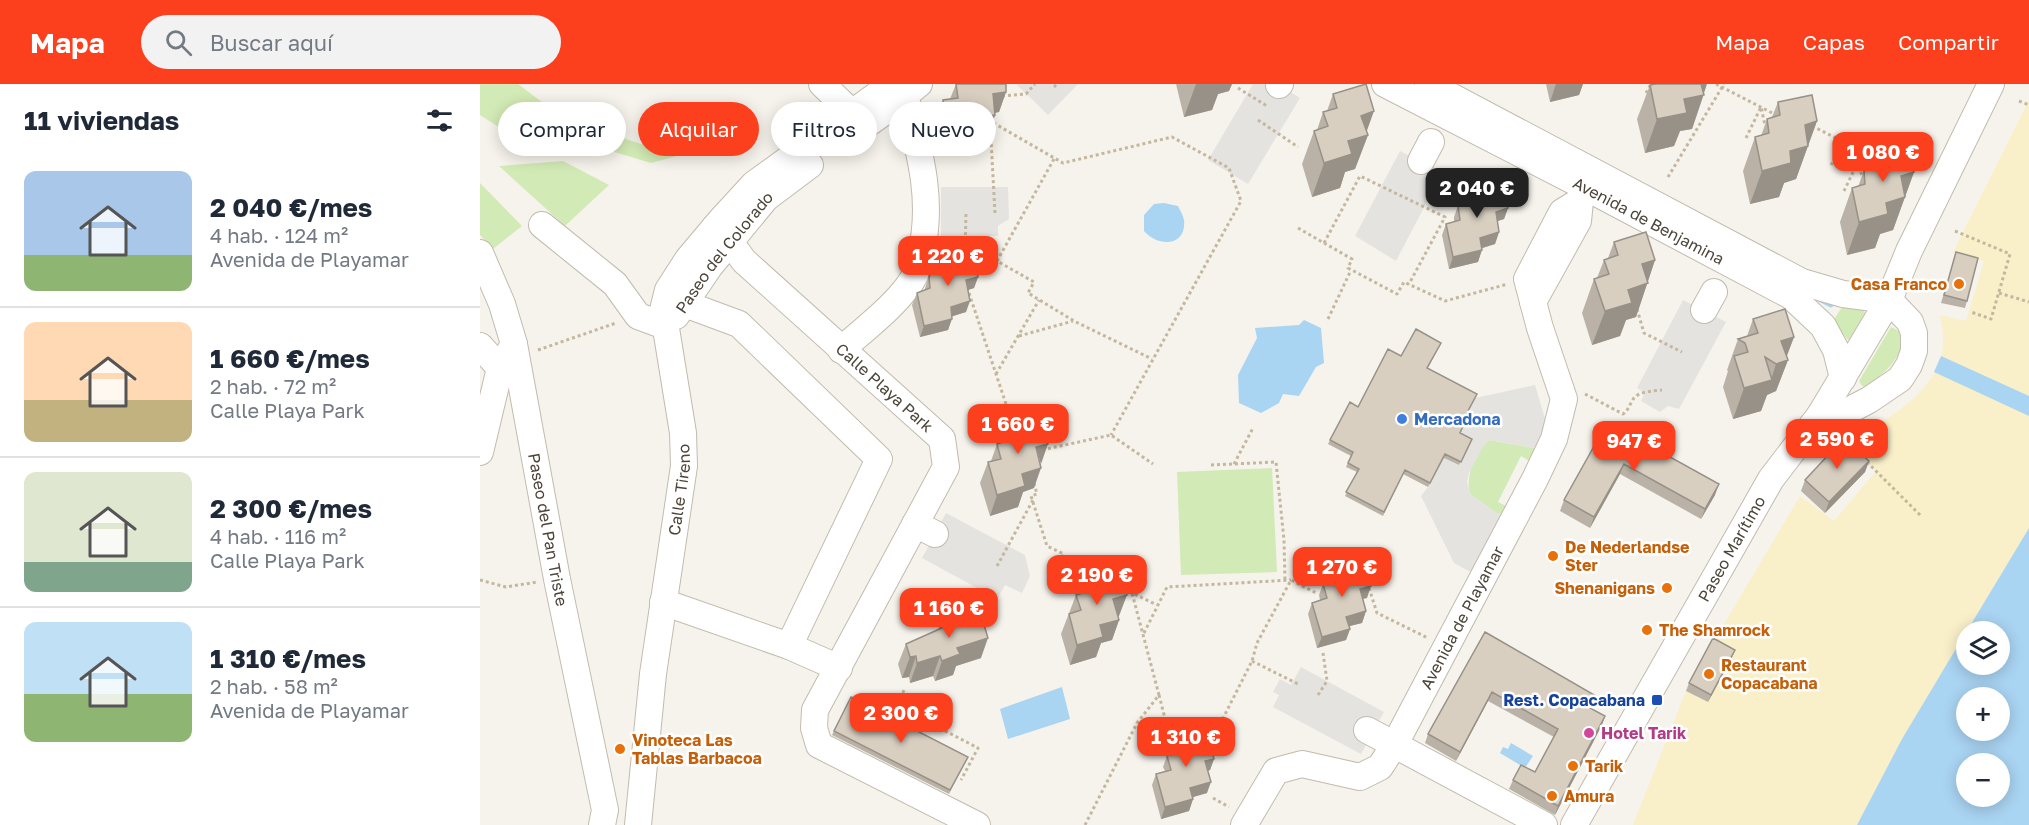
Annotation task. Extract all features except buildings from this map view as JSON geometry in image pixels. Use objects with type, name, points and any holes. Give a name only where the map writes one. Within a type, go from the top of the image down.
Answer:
[{"type":"street","points":[[822,84],[841,102]]},
{"type":"street","name":"Avenida de Benjamina","points":[[1385,84],[1577,205],[1791,296],[1823,326],[1836,350],[1843,378]]},
{"type":"street","name":"Avenida de Benjamina","points":[[1428,84],[1589,167],[1802,282],[1843,294],[1889,300]]},
{"type":"street","name":"Paseo Marítimo","points":[[1574,825],[1771,480],[1821,415],[1889,300],[1909,251],[1991,84]]},
{"type":"street","points":[[841,350],[892,305],[915,275],[924,243],[944,213],[924,173],[906,88]]},
{"type":"street","name":"Paseo del Colorado","points":[[876,102],[906,88]]},
{"type":"street","name":"Paseo del Colorado","points":[[664,326],[663,310],[668,290],[688,259],[722,235],[906,88]]},
{"type":"street","name":"Paseo del Colorado","points":[[664,326],[685,304],[710,266],[722,235],[754,184],[793,156]]},
{"type":"street","points":[[1530,291],[1577,205]]},
{"type":"street","points":[[542,225],[615,284],[638,316],[664,326]]},
{"type":"street","name":"Calle Playa Park","points":[[722,235],[744,261],[942,439],[946,467],[925,529],[839,668],[825,707],[815,710],[814,728],[819,745],[977,825]]},
{"type":"street","name":"Paseo del Pan Triste","points":[[480,253],[502,304],[510,356],[557,579],[603,818]]},
{"type":"street","name":"Avenida de Playamar","points":[[1237,817],[1276,771],[1302,764],[1360,777],[1380,767],[1395,744],[1554,439],[1564,399],[1530,291]]},
{"type":"street","points":[[1821,415],[1844,413],[1869,400],[1900,379],[1909,365],[1914,351],[1914,333],[1910,322],[1889,300]]},
{"type":"street","points":[[685,304],[739,324],[879,459],[789,646]]},
{"type":"street","name":"Calle Tireno","points":[[644,822],[652,674],[684,466],[683,433],[664,326]]},
{"type":"street","points":[[480,346],[510,356],[480,452]]},
{"type":"street","points":[[663,602],[789,646],[839,668]]},
{"type":"street","points":[[1368,730],[1544,825]]},
{"type":"street","points":[[603,818],[644,822]]},
{"type":"path","points":[[1000,97],[1026,93],[1035,84]]},
{"type":"path","points":[[1646,93],[1651,84]]},
{"type":"path","points":[[1716,84],[1778,116]]},
{"type":"path","points":[[1668,177],[1723,86]]},
{"type":"path","points":[[1238,88],[1275,92]]},
{"type":"path","points":[[2019,100],[2029,105]]},
{"type":"path","points":[[1761,107],[1766,129]]},
{"type":"path","points":[[1746,138],[1761,107]]},
{"type":"path","points":[[1258,120],[1298,147]]},
{"type":"path","points":[[995,213],[990,121],[1063,164],[1173,137],[1229,168],[1241,201],[1111,435]]},
{"type":"path","points":[[1808,124],[1862,151],[1844,191]]},
{"type":"path","points":[[1831,165],[1844,142]]},
{"type":"path","points":[[975,271],[998,261],[1054,159]]},
{"type":"path","points":[[1858,163],[1862,176]]},
{"type":"path","points":[[1324,243],[1360,176],[1444,217],[1409,284]]},
{"type":"path","points":[[944,213],[965,257]]},
{"type":"path","points":[[1298,228],[1352,259],[1348,268],[1351,270],[1397,294],[1404,282],[1446,301],[1530,291]]},
{"type":"path","points":[[1955,231],[2010,254],[1991,319],[1971,312]]},
{"type":"path","points":[[998,261],[1034,282],[1028,294],[1074,321],[1152,359]]},
{"type":"path","points":[[1328,319],[1351,270]]},
{"type":"path","points":[[969,293],[1017,437]]},
{"type":"path","points":[[1999,293],[2029,302]]},
{"type":"path","points":[[996,375],[1039,300]]},
{"type":"path","points":[[1636,304],[1644,333],[1682,352]]},
{"type":"path","points":[[510,356],[638,316]]},
{"type":"path","points":[[1017,337],[1074,321]]},
{"type":"path","points":[[1576,389],[1623,414],[1635,397],[1662,390]]},
{"type":"path","points":[[1234,464],[1253,428]]},
{"type":"path","points":[[1041,450],[1111,435],[1153,464]]},
{"type":"path","points":[[1864,459],[1922,517]]},
{"type":"path","points":[[1211,465],[1276,462],[1284,540],[1285,581]]},
{"type":"path","points":[[1031,473],[1037,494],[1031,496],[1047,546],[1064,554],[1062,559],[1102,578]]},
{"type":"path","points":[[997,566],[1033,500]]},
{"type":"path","points":[[480,580],[506,587],[557,579]]},
{"type":"path","points":[[1209,746],[1252,661],[1257,643],[1291,580]]},
{"type":"path","points":[[1143,634],[1167,587],[1291,580],[1316,593]]},
{"type":"path","points":[[1366,581],[1377,613],[1419,634]]},
{"type":"path","points":[[1122,588],[1157,605]]},
{"type":"path","points":[[1132,593],[1171,742]]},
{"type":"path","points":[[1318,695],[1327,681],[1323,653]]},
{"type":"path","points":[[1252,661],[1298,684]]},
{"type":"path","points":[[890,721],[905,688]]},
{"type":"path","points":[[1085,825],[1137,723],[1159,695]]},
{"type":"path","points":[[897,706],[978,748],[961,780]]},
{"type":"path","points":[[1213,798],[1237,817]]},
{"type":"green space","points":[[480,84],[518,84],[542,102],[498,102],[498,127],[480,115]]},
{"type":"green space","points":[[626,139],[638,143],[638,156],[677,156],[651,163],[626,156]]},
{"type":"green space","points":[[563,161],[609,185],[565,226],[499,166]]},
{"type":"green space","points":[[480,183],[522,226],[493,249],[480,235]]},
{"type":"green space","points":[[1844,304],[1862,308],[1865,313],[1848,340],[1833,321]]},
{"type":"green space","points":[[1891,327],[1899,331],[1904,338],[1902,346],[1895,360],[1879,377],[1866,387],[1862,386],[1859,381]]},
{"type":"green space","points":[[1489,440],[1534,448],[1536,459],[1534,464],[1521,456],[1498,502],[1508,507],[1504,512],[1498,514],[1470,494],[1469,487],[1472,465],[1479,451]]},
{"type":"green space","points":[[1272,468],[1277,572],[1181,575],[1177,472]]},
{"type":"sand","points":[[2029,100],[2029,528],[1973,621],[1956,621],[1956,649],[1902,739],[1857,825],[1633,825],[1686,691],[1708,702],[1711,646],[1800,496],[1834,521],[1876,471],[1854,449],[1853,440],[1911,401],[1934,374],[1941,359],[1943,342],[1940,315],[1966,321],[1984,261],[1953,252]]},
{"type":"shaded area","points":[[1016,84],[1078,84],[1048,115]]},
{"type":"shaded area","points":[[1253,84],[1277,84],[1300,98],[1248,184],[1208,160]]},
{"type":"shaded area","points":[[1400,151],[1442,173],[1396,261],[1355,236]]},
{"type":"shaded area","points":[[941,187],[1008,187],[1009,219],[998,226],[998,236],[941,236]]},
{"type":"shaded area","points":[[1683,300],[1726,322],[1679,409],[1668,406],[1660,412],[1641,401],[1645,393],[1637,388]]},
{"type":"shaded area","points":[[1535,385],[1546,422],[1536,459],[1534,448],[1489,440],[1469,473],[1467,482],[1470,494],[1498,514],[1504,512],[1476,575],[1454,563],[1421,496],[1444,458],[1459,465],[1470,444],[1458,437],[1459,428],[1475,398]]},
{"type":"shaded area","points":[[946,513],[1025,555],[1030,576],[1022,593],[1005,585],[997,599],[922,558]]},
{"type":"shaded area","points":[[1301,667],[1384,712],[1361,754],[1273,707],[1279,695],[1273,692],[1280,679],[1291,685]]},
{"type":"water","points":[[1164,203],[1178,206],[1184,220],[1181,235],[1171,242],[1157,240],[1144,231],[1144,215],[1154,204]]},
{"type":"water","points":[[1304,320],[1321,328],[1324,363],[1316,367],[1299,396],[1283,394],[1279,403],[1261,413],[1239,403],[1238,375],[1257,338],[1255,328],[1299,325]]},
{"type":"water","points":[[1941,356],[2029,396],[2029,416],[1934,372]]},
{"type":"water","points":[[2029,528],[2029,825],[1857,825],[1902,739],[1956,649],[1956,675],[2010,675],[2010,621],[1973,621]]},
{"type":"water","points":[[1062,687],[1070,719],[1008,739],[1000,709]]},
{"type":"water","points":[[1511,743],[1533,756],[1525,768],[1500,753],[1503,747],[1508,749]]},
{"type":"waterway","points":[[1821,300],[1831,305]]},
{"type":"place","name":"Casa Franco","points":[[1959,284]]},
{"type":"place","name":"Mercadona","points":[[1402,419]]},
{"type":"place","name":"De Nederlandse Ster","points":[[1553,556]]},
{"type":"place","name":"Shenanigans","points":[[1667,588]]},
{"type":"place","name":"The Shamrock","points":[[1647,630]]},
{"type":"place","name":"Restaurant Copacabana","points":[[1709,674]]},
{"type":"place","name":"Rest. Copacabana","points":[[1657,700]]},
{"type":"place","name":"Hotel Tarik","points":[[1589,733]]},
{"type":"place","name":"Vinoteca Las Tablas Barbacoa","points":[[620,749]]},
{"type":"place","name":"Tarik","points":[[1573,766]]},
{"type":"place","name":"Amura","points":[[1552,796]]}]
